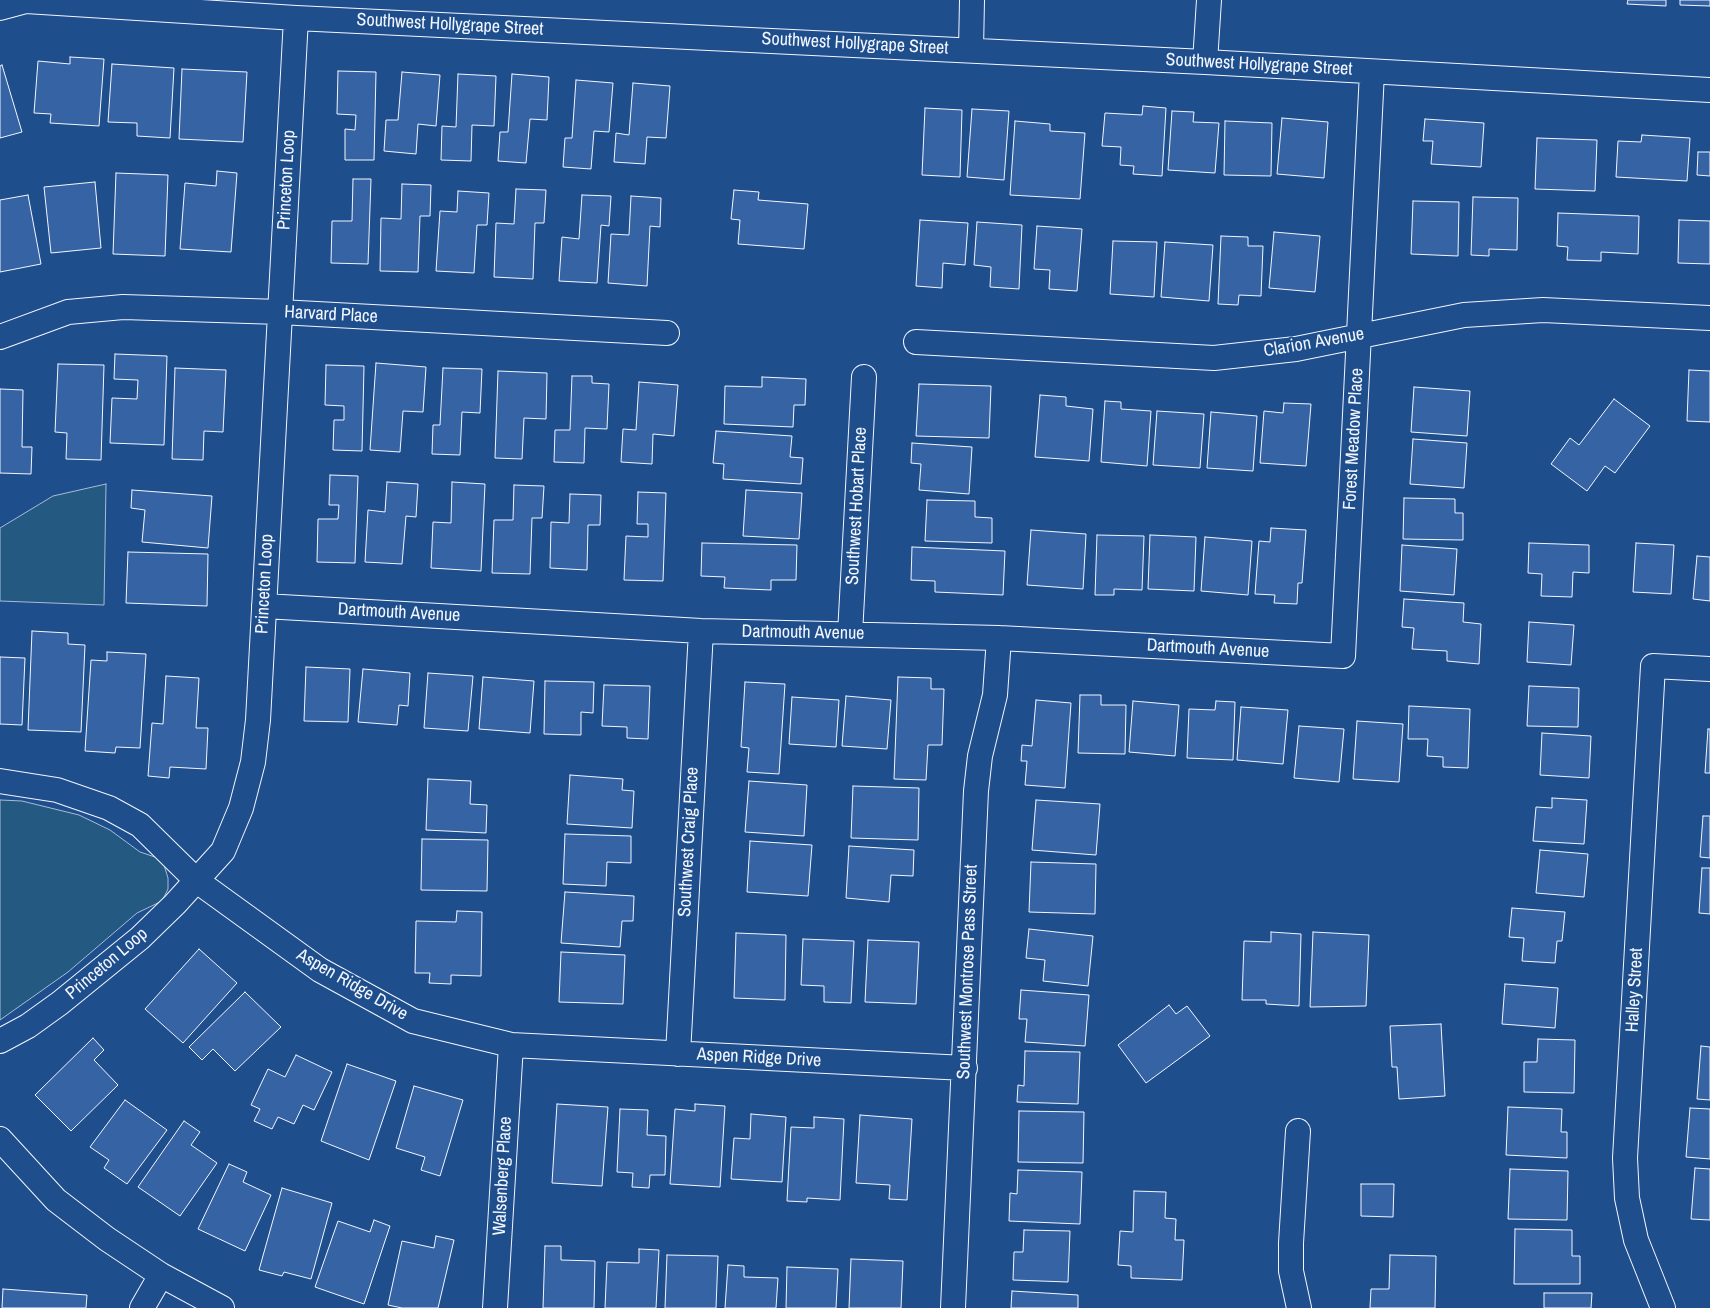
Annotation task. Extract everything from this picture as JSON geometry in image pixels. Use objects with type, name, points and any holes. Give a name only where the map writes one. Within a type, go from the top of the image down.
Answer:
[{"type":"street","points":[[971,50],[972,0]]},
{"type":"street","points":[[1205,62],[1209,0]]},
{"type":"street","name":"Southwest Hollygrape Street","points":[[0,8],[26,1],[296,18],[971,50],[1710,90]]},
{"type":"street","name":"Princeton Loop","points":[[0,1041],[28,1026],[140,938],[197,881],[223,851],[241,808],[253,762],[258,720],[296,18]]},
{"type":"street","name":"Forest Meadow Place","points":[[1343,656],[1372,72]]},
{"type":"street","name":"Harvard Place","points":[[0,337],[68,312],[91,308],[152,307],[668,333]]},
{"type":"street","name":"Clarion Avenue","points":[[916,342],[1214,358],[1296,349],[1464,315],[1543,310],[1710,318]]},
{"type":"street","name":"Southwest Hobart Place","points":[[850,634],[864,377]]},
{"type":"street","name":"Dartmouth Avenue","points":[[264,606],[701,631],[999,638],[1343,656]]},
{"type":"street","name":"Southwest Craig Place","points":[[678,1054],[701,631]]},
{"type":"street","name":"Southwest Montrose Pass Street","points":[[953,1308],[976,791],[980,756],[995,696],[999,638]]},
{"type":"street","name":"Halley Street","points":[[1663,1308],[1636,1240],[1627,1198],[1625,1158],[1653,666],[1710,669]]},
{"type":"street","name":"Aspen Ridge Drive","points":[[0,781],[57,790],[109,808],[140,825],[197,881],[320,970],[361,995],[413,1021],[511,1045],[964,1068]]},
{"type":"street","name":"Walsenberg Place","points":[[495,1308],[511,1045]]},
{"type":"street","points":[[1298,1131],[1291,1272],[1299,1308]]},
{"type":"street","points":[[0,1140],[56,1200],[107,1239],[161,1275],[222,1308]]},
{"type":"street","points":[[142,1308],[161,1275]]},
{"type":"shaded area","points":[[106,484],[104,605],[0,601],[0,528],[53,496]]},
{"type":"shaded area","points":[[0,800],[22,801],[79,815],[110,830],[140,852],[155,857],[164,865],[168,878],[168,889],[162,901],[137,913],[68,972],[0,1020]]},
{"type":"building","points":[[1628,0],[1666,0],[1666,6],[1627,4]]},
{"type":"building","points":[[1680,0],[1710,0],[1710,6],[1680,5]]},
{"type":"building","points":[[70,57],[104,59],[99,126],[50,123],[51,114],[34,113],[38,61],[70,64]]},
{"type":"building","points":[[112,64],[174,68],[170,138],[137,136],[137,123],[108,122]]},
{"type":"building","points":[[2,65],[22,132],[0,138],[0,66]]},
{"type":"building","points":[[182,69],[247,72],[243,142],[179,139]]},
{"type":"building","points":[[338,71],[376,72],[374,160],[345,160],[345,129],[355,130],[356,115],[337,114]]},
{"type":"building","points":[[402,72],[440,75],[436,126],[418,124],[416,154],[384,151],[386,120],[398,120]]},
{"type":"building","points":[[458,74],[496,76],[494,126],[472,125],[471,161],[441,160],[442,126],[456,127]]},
{"type":"building","points":[[512,74],[549,77],[547,120],[530,119],[526,163],[498,161],[500,132],[508,132]]},
{"type":"building","points":[[576,80],[613,83],[609,132],[594,131],[591,169],[563,167],[565,138],[572,138]]},
{"type":"building","points":[[633,83],[670,86],[666,138],[647,137],[645,164],[614,162],[616,133],[629,135]]},
{"type":"building","points":[[1143,106],[1166,108],[1162,176],[1133,174],[1134,166],[1120,165],[1121,147],[1102,146],[1105,113],[1142,115]]},
{"type":"building","points":[[925,108],[962,110],[960,177],[922,175]]},
{"type":"building","points":[[972,109],[1009,111],[1004,180],[967,177]]},
{"type":"building","points":[[1172,111],[1194,112],[1193,122],[1219,123],[1215,173],[1168,170]]},
{"type":"building","points":[[1282,118],[1328,122],[1324,178],[1277,174]]},
{"type":"building","points":[[1425,119],[1484,123],[1481,167],[1431,164],[1433,141],[1423,141]]},
{"type":"building","points":[[1015,121],[1050,124],[1050,131],[1085,133],[1080,199],[1010,195]]},
{"type":"building","points":[[1225,121],[1272,123],[1271,176],[1224,175]]},
{"type":"building","points":[[1642,135],[1690,138],[1687,181],[1616,177],[1618,141],[1641,142]]},
{"type":"building","points":[[1537,138],[1597,140],[1595,191],[1535,189]]},
{"type":"building","points":[[1698,152],[1710,152],[1710,176],[1697,175]]},
{"type":"building","points":[[217,171],[237,173],[231,252],[180,249],[185,183],[216,186]]},
{"type":"building","points":[[116,173],[168,175],[165,256],[113,254]]},
{"type":"building","points":[[353,179],[371,179],[368,264],[331,263],[332,221],[352,221]]},
{"type":"building","points":[[95,182],[101,248],[51,253],[44,187]]},
{"type":"building","points":[[402,184],[431,185],[430,216],[420,216],[418,272],[380,271],[381,218],[401,219]]},
{"type":"building","points":[[516,189],[546,190],[544,223],[535,223],[533,279],[494,277],[496,223],[514,224]]},
{"type":"building","points":[[734,190],[759,192],[758,200],[808,204],[804,249],[738,244],[740,220],[731,219]]},
{"type":"building","points":[[458,191],[489,193],[487,225],[477,225],[474,273],[436,271],[440,211],[457,212]]},
{"type":"building","points":[[28,195],[41,264],[0,272],[0,200]]},
{"type":"building","points":[[582,195],[611,196],[609,226],[601,225],[597,283],[559,281],[562,237],[579,239]]},
{"type":"building","points":[[631,196],[661,198],[660,227],[650,226],[647,286],[608,283],[611,234],[629,235]]},
{"type":"building","points":[[1473,197],[1518,198],[1517,250],[1489,249],[1489,256],[1471,255]]},
{"type":"building","points":[[1413,201],[1459,202],[1458,256],[1411,254]]},
{"type":"building","points":[[1558,213],[1639,216],[1638,254],[1601,252],[1601,261],[1567,260],[1568,247],[1557,246]]},
{"type":"building","points":[[920,220],[968,223],[965,265],[943,263],[942,288],[916,286]]},
{"type":"building","points":[[1679,220],[1710,221],[1710,264],[1678,263]]},
{"type":"building","points":[[977,222],[1022,225],[1019,289],[990,287],[991,267],[974,265]]},
{"type":"building","points":[[1037,226],[1082,229],[1077,291],[1049,289],[1050,270],[1034,269]]},
{"type":"building","points":[[1274,232],[1320,236],[1315,292],[1269,288]]},
{"type":"building","points":[[1221,236],[1248,237],[1248,246],[1263,246],[1261,296],[1239,295],[1238,305],[1218,304]]},
{"type":"building","points":[[1113,241],[1157,242],[1154,297],[1110,294]]},
{"type":"building","points":[[1165,242],[1213,245],[1209,301],[1161,297]]},
{"type":"building","points":[[115,354],[167,356],[164,445],[110,443],[112,398],[137,399],[138,380],[114,379]]},
{"type":"building","points":[[376,363],[426,367],[423,412],[403,411],[400,452],[370,450]]},
{"type":"building","points":[[58,364],[104,365],[101,460],[66,459],[67,433],[55,432]]},
{"type":"building","points":[[326,365],[364,366],[362,451],[333,450],[334,420],[344,420],[344,406],[325,405]]},
{"type":"building","points":[[175,368],[226,370],[223,432],[204,431],[203,460],[172,459]]},
{"type":"building","points":[[443,368],[482,369],[480,413],[462,412],[460,455],[432,454],[433,425],[440,425]]},
{"type":"building","points":[[1689,370],[1710,371],[1710,422],[1687,421]]},
{"type":"building","points":[[498,371],[547,373],[546,419],[524,418],[522,459],[495,458]]},
{"type":"building","points":[[572,376],[592,376],[592,383],[609,384],[607,429],[585,428],[584,463],[554,462],[555,430],[570,430]]},
{"type":"building","points":[[762,377],[806,379],[805,405],[794,405],[793,427],[724,424],[725,386],[762,387]]},
{"type":"building","points":[[639,382],[678,385],[674,436],[653,434],[652,464],[621,462],[623,429],[636,430]]},
{"type":"building","points":[[919,384],[991,386],[989,438],[916,436]]},
{"type":"building","points":[[1414,387],[1470,391],[1467,436],[1411,432]]},
{"type":"building","points":[[0,389],[23,390],[22,447],[32,447],[31,474],[0,473]]},
{"type":"building","points":[[1040,395],[1066,397],[1066,406],[1093,409],[1089,461],[1035,457]]},
{"type":"building","points":[[1614,399],[1650,426],[1615,473],[1605,466],[1587,491],[1551,464],[1570,438],[1579,445]]},
{"type":"building","points":[[1105,401],[1121,402],[1121,409],[1151,411],[1147,466],[1101,462]]},
{"type":"building","points":[[1284,403],[1311,404],[1306,466],[1260,463],[1264,411],[1283,413]]},
{"type":"building","points":[[1157,411],[1204,414],[1200,468],[1153,465]]},
{"type":"building","points":[[1211,412],[1257,416],[1253,471],[1207,468]]},
{"type":"building","points":[[716,431],[792,436],[790,457],[803,458],[801,484],[723,479],[724,464],[713,463]]},
{"type":"building","points":[[1413,439],[1467,443],[1464,488],[1410,484]]},
{"type":"building","points":[[912,443],[972,447],[969,494],[919,490],[921,464],[911,463]]},
{"type":"building","points":[[330,475],[358,476],[355,563],[317,562],[318,519],[338,519],[339,505],[329,505]]},
{"type":"building","points":[[387,482],[418,484],[416,517],[406,516],[402,564],[365,562],[368,510],[385,512]]},
{"type":"building","points":[[452,482],[485,484],[481,571],[431,568],[433,522],[451,523]]},
{"type":"building","points":[[514,485],[544,486],[542,518],[532,518],[530,574],[492,573],[494,520],[513,520]]},
{"type":"building","points":[[132,490],[212,496],[208,548],[142,542],[145,510],[131,508]]},
{"type":"building","points":[[746,490],[802,493],[799,539],[743,536]]},
{"type":"building","points":[[638,492],[666,493],[663,581],[624,580],[626,536],[648,537],[648,524],[637,524]]},
{"type":"building","points":[[570,494],[601,495],[600,525],[588,525],[587,570],[550,568],[551,522],[569,523]]},
{"type":"building","points":[[1404,498],[1455,499],[1455,513],[1463,513],[1463,540],[1403,539]]},
{"type":"building","points":[[927,500],[975,501],[975,517],[992,518],[992,543],[925,541]]},
{"type":"building","points":[[1271,528],[1306,530],[1302,583],[1298,583],[1297,604],[1274,603],[1275,595],[1255,594],[1259,541],[1270,542]]},
{"type":"building","points":[[1031,530],[1086,534],[1083,589],[1027,585]]},
{"type":"building","points":[[1097,535],[1144,536],[1142,590],[1114,589],[1114,595],[1095,595]]},
{"type":"building","points":[[1150,535],[1196,537],[1194,591],[1148,589]]},
{"type":"building","points":[[1205,537],[1252,541],[1248,595],[1201,591]]},
{"type":"building","points":[[702,543],[797,545],[796,580],[771,580],[771,590],[724,588],[725,577],[701,576]]},
{"type":"building","points":[[1529,543],[1589,545],[1589,573],[1573,572],[1572,597],[1541,596],[1542,574],[1528,573]]},
{"type":"building","points":[[1636,543],[1674,545],[1671,594],[1633,592]]},
{"type":"building","points":[[1402,545],[1457,549],[1454,595],[1400,591]]},
{"type":"building","points":[[912,547],[1005,551],[1003,595],[935,592],[935,581],[911,580]]},
{"type":"building","points":[[128,552],[208,554],[207,606],[126,603]]},
{"type":"building","points":[[1697,556],[1710,557],[1710,601],[1693,599]]},
{"type":"building","points":[[1404,599],[1464,603],[1463,622],[1481,624],[1479,664],[1447,661],[1447,651],[1412,649],[1414,628],[1402,627]]},
{"type":"building","points":[[1529,622],[1574,625],[1571,665],[1527,662]]},
{"type":"building","points":[[32,631],[68,633],[68,644],[85,645],[81,732],[28,730]]},
{"type":"building","points":[[107,652],[146,654],[140,748],[116,747],[115,753],[85,751],[91,660],[107,661]]},
{"type":"building","points":[[0,657],[25,658],[22,725],[0,724]]},
{"type":"building","points":[[306,667],[350,669],[348,722],[304,721]]},
{"type":"building","points":[[363,669],[410,673],[408,706],[399,705],[397,725],[358,722]]},
{"type":"building","points":[[428,673],[473,676],[468,731],[424,728]]},
{"type":"building","points":[[166,676],[199,678],[196,728],[208,728],[206,769],[170,767],[169,778],[148,776],[152,723],[163,724]]},
{"type":"building","points":[[483,677],[534,681],[530,733],[479,729]]},
{"type":"building","points":[[898,677],[931,678],[931,689],[944,689],[942,745],[928,745],[926,780],[894,779]]},
{"type":"building","points":[[545,681],[594,682],[593,713],[581,712],[581,735],[544,734]]},
{"type":"building","points":[[745,682],[785,684],[779,774],[747,772],[749,748],[741,747]]},
{"type":"building","points":[[604,685],[650,686],[648,739],[627,738],[627,727],[602,726]]},
{"type":"building","points":[[1529,686],[1579,688],[1578,727],[1527,726]]},
{"type":"building","points":[[1080,695],[1101,695],[1101,705],[1126,705],[1125,754],[1078,753]]},
{"type":"building","points":[[846,696],[891,700],[887,749],[842,746]]},
{"type":"building","points":[[792,697],[839,700],[836,747],[789,744]]},
{"type":"building","points":[[1036,700],[1071,703],[1065,788],[1025,785],[1027,761],[1021,761],[1022,745],[1032,746]]},
{"type":"building","points":[[1133,701],[1179,705],[1175,756],[1129,752]]},
{"type":"building","points":[[1216,701],[1235,702],[1233,760],[1187,758],[1189,709],[1215,710]]},
{"type":"building","points":[[1409,706],[1470,709],[1468,768],[1443,767],[1443,757],[1427,756],[1428,739],[1408,739]]},
{"type":"building","points":[[1241,707],[1288,710],[1283,764],[1237,760]]},
{"type":"building","points":[[1357,721],[1403,724],[1399,782],[1353,779]]},
{"type":"building","points":[[1299,726],[1344,729],[1339,782],[1294,778]]},
{"type":"building","points":[[1708,729],[1710,729],[1710,773],[1705,773]]},
{"type":"building","points":[[1542,733],[1591,736],[1589,778],[1540,775]]},
{"type":"building","points":[[570,775],[623,779],[622,790],[634,791],[632,828],[567,824]]},
{"type":"building","points":[[428,779],[471,781],[470,804],[487,805],[486,833],[426,830]]},
{"type":"building","points":[[749,781],[807,785],[804,836],[745,832]]},
{"type":"building","points":[[853,786],[919,788],[918,840],[851,838]]},
{"type":"building","points":[[1552,798],[1587,800],[1584,844],[1533,841],[1536,807],[1552,808]]},
{"type":"building","points":[[1036,800],[1100,804],[1096,855],[1032,850]]},
{"type":"building","points":[[1703,816],[1710,816],[1710,858],[1700,857]]},
{"type":"building","points":[[565,834],[631,836],[631,863],[607,862],[606,886],[563,884]]},
{"type":"building","points":[[422,839],[488,840],[487,891],[421,890]]},
{"type":"building","points":[[750,841],[812,845],[808,896],[747,892]]},
{"type":"building","points":[[849,846],[914,850],[913,876],[891,875],[889,902],[846,898]]},
{"type":"building","points":[[1540,850],[1588,854],[1584,897],[1536,893]]},
{"type":"building","points":[[1031,862],[1096,864],[1095,914],[1029,912]]},
{"type":"building","points":[[1702,868],[1710,868],[1710,914],[1699,913]]},
{"type":"building","points":[[565,892],[634,896],[633,921],[622,921],[620,947],[561,943]]},
{"type":"building","points":[[1512,908],[1565,912],[1562,941],[1557,941],[1555,963],[1522,961],[1524,938],[1509,937]]},
{"type":"building","points":[[457,911],[482,912],[481,976],[451,975],[451,984],[429,983],[430,973],[415,973],[416,921],[456,922]]},
{"type":"building","points":[[1029,929],[1093,936],[1088,986],[1043,981],[1045,960],[1026,958]]},
{"type":"building","points":[[1271,932],[1301,934],[1299,1006],[1266,1004],[1266,1000],[1242,1000],[1244,941],[1271,942]]},
{"type":"building","points":[[1313,932],[1369,935],[1366,1006],[1310,1007]]},
{"type":"building","points":[[736,933],[786,935],[785,1000],[734,998]]},
{"type":"building","points":[[803,939],[854,941],[851,1003],[824,1002],[824,986],[801,985]]},
{"type":"building","points":[[868,940],[919,942],[916,1004],[865,1002]]},
{"type":"building","points":[[199,949],[237,983],[183,1043],[145,1009]]},
{"type":"building","points":[[561,952],[625,955],[623,1004],[559,1002]]},
{"type":"building","points":[[1505,984],[1558,988],[1555,1028],[1502,1024]]},
{"type":"building","points":[[1021,990],[1089,995],[1085,1046],[1025,1042],[1027,1019],[1019,1019]]},
{"type":"building","points":[[245,992],[281,1027],[235,1071],[213,1049],[202,1060],[189,1047]]},
{"type":"building","points":[[1169,1005],[1176,1014],[1187,1006],[1210,1036],[1146,1083],[1118,1045]]},
{"type":"building","points":[[1441,1024],[1445,1096],[1399,1099],[1397,1067],[1392,1067],[1390,1026]]},
{"type":"building","points":[[93,1038],[104,1050],[94,1060],[118,1085],[71,1131],[35,1095]]},
{"type":"building","points":[[1538,1039],[1575,1040],[1574,1093],[1524,1092],[1524,1062],[1537,1062]]},
{"type":"building","points":[[1701,1046],[1710,1047],[1710,1100],[1697,1099]]},
{"type":"building","points":[[1025,1051],[1080,1052],[1078,1104],[1017,1102],[1018,1085],[1024,1086]]},
{"type":"building","points":[[296,1055],[332,1072],[314,1110],[303,1105],[294,1124],[278,1117],[272,1129],[254,1121],[260,1109],[251,1105],[268,1069],[285,1077]]},
{"type":"building","points":[[347,1064],[396,1081],[369,1160],[321,1141]]},
{"type":"building","points":[[414,1086],[463,1100],[440,1176],[421,1170],[425,1157],[396,1148]]},
{"type":"building","points":[[125,1100],[167,1130],[127,1184],[104,1168],[109,1160],[90,1147]]},
{"type":"building","points":[[557,1104],[608,1107],[602,1186],[552,1183]]},
{"type":"building","points":[[695,1104],[725,1106],[720,1187],[670,1184],[675,1109],[695,1111]]},
{"type":"building","points":[[1508,1107],[1562,1109],[1561,1132],[1567,1132],[1567,1158],[1506,1155]]},
{"type":"building","points":[[1690,1108],[1710,1109],[1710,1159],[1686,1157]]},
{"type":"building","points":[[620,1109],[648,1110],[647,1135],[666,1136],[665,1175],[650,1175],[649,1188],[632,1187],[633,1173],[617,1172]]},
{"type":"building","points":[[1019,1111],[1084,1112],[1083,1163],[1018,1162]]},
{"type":"building","points":[[751,1114],[786,1117],[782,1182],[731,1179],[734,1138],[750,1139]]},
{"type":"building","points":[[860,1115],[912,1119],[907,1200],[889,1199],[890,1185],[856,1183]]},
{"type":"building","points":[[814,1117],[844,1119],[840,1200],[807,1198],[807,1202],[787,1201],[791,1127],[814,1128]]},
{"type":"building","points":[[184,1121],[200,1132],[191,1145],[217,1163],[180,1216],[138,1187]]},
{"type":"building","points":[[229,1164],[247,1172],[243,1182],[271,1195],[245,1251],[198,1229]]},
{"type":"building","points":[[1695,1168],[1710,1169],[1710,1220],[1691,1219]]},
{"type":"building","points":[[1510,1169],[1568,1171],[1567,1220],[1508,1219]]},
{"type":"building","points":[[1018,1170],[1082,1172],[1080,1224],[1009,1221],[1010,1193],[1017,1194]]},
{"type":"building","points":[[1361,1184],[1394,1184],[1393,1217],[1361,1216]]},
{"type":"building","points":[[282,1188],[332,1203],[311,1279],[284,1272],[282,1276],[259,1270]]},
{"type":"building","points":[[1134,1191],[1166,1192],[1165,1218],[1176,1219],[1175,1240],[1184,1240],[1182,1280],[1131,1278],[1131,1266],[1118,1265],[1120,1231],[1133,1232]]},
{"type":"building","points":[[374,1220],[390,1226],[364,1304],[315,1287],[338,1221],[370,1232]]},
{"type":"building","points":[[1515,1229],[1572,1230],[1572,1256],[1580,1256],[1580,1284],[1514,1284]]},
{"type":"building","points":[[1024,1230],[1070,1231],[1068,1282],[1013,1280],[1014,1252],[1023,1252]]},
{"type":"building","points":[[436,1236],[454,1240],[438,1308],[402,1308],[388,1305],[402,1241],[434,1248]]},
{"type":"building","points":[[545,1246],[561,1246],[561,1260],[595,1261],[594,1308],[543,1308]]},
{"type":"building","points":[[639,1249],[659,1250],[656,1308],[605,1308],[607,1262],[639,1263]]},
{"type":"building","points":[[667,1255],[718,1256],[716,1308],[665,1308]]},
{"type":"building","points":[[1390,1255],[1436,1256],[1435,1308],[1370,1308],[1371,1289],[1389,1289]]},
{"type":"building","points":[[851,1259],[903,1261],[901,1308],[849,1308]]},
{"type":"building","points":[[728,1265],[744,1266],[744,1277],[778,1278],[776,1308],[725,1308]]},
{"type":"building","points":[[787,1267],[838,1269],[836,1308],[786,1308]]},
{"type":"building","points":[[3,1289],[87,1295],[86,1308],[2,1308]]},
{"type":"building","points":[[1012,1291],[1078,1295],[1078,1308],[1011,1308]]},
{"type":"building","points":[[1544,1293],[1592,1293],[1591,1308],[1544,1308]]}]
